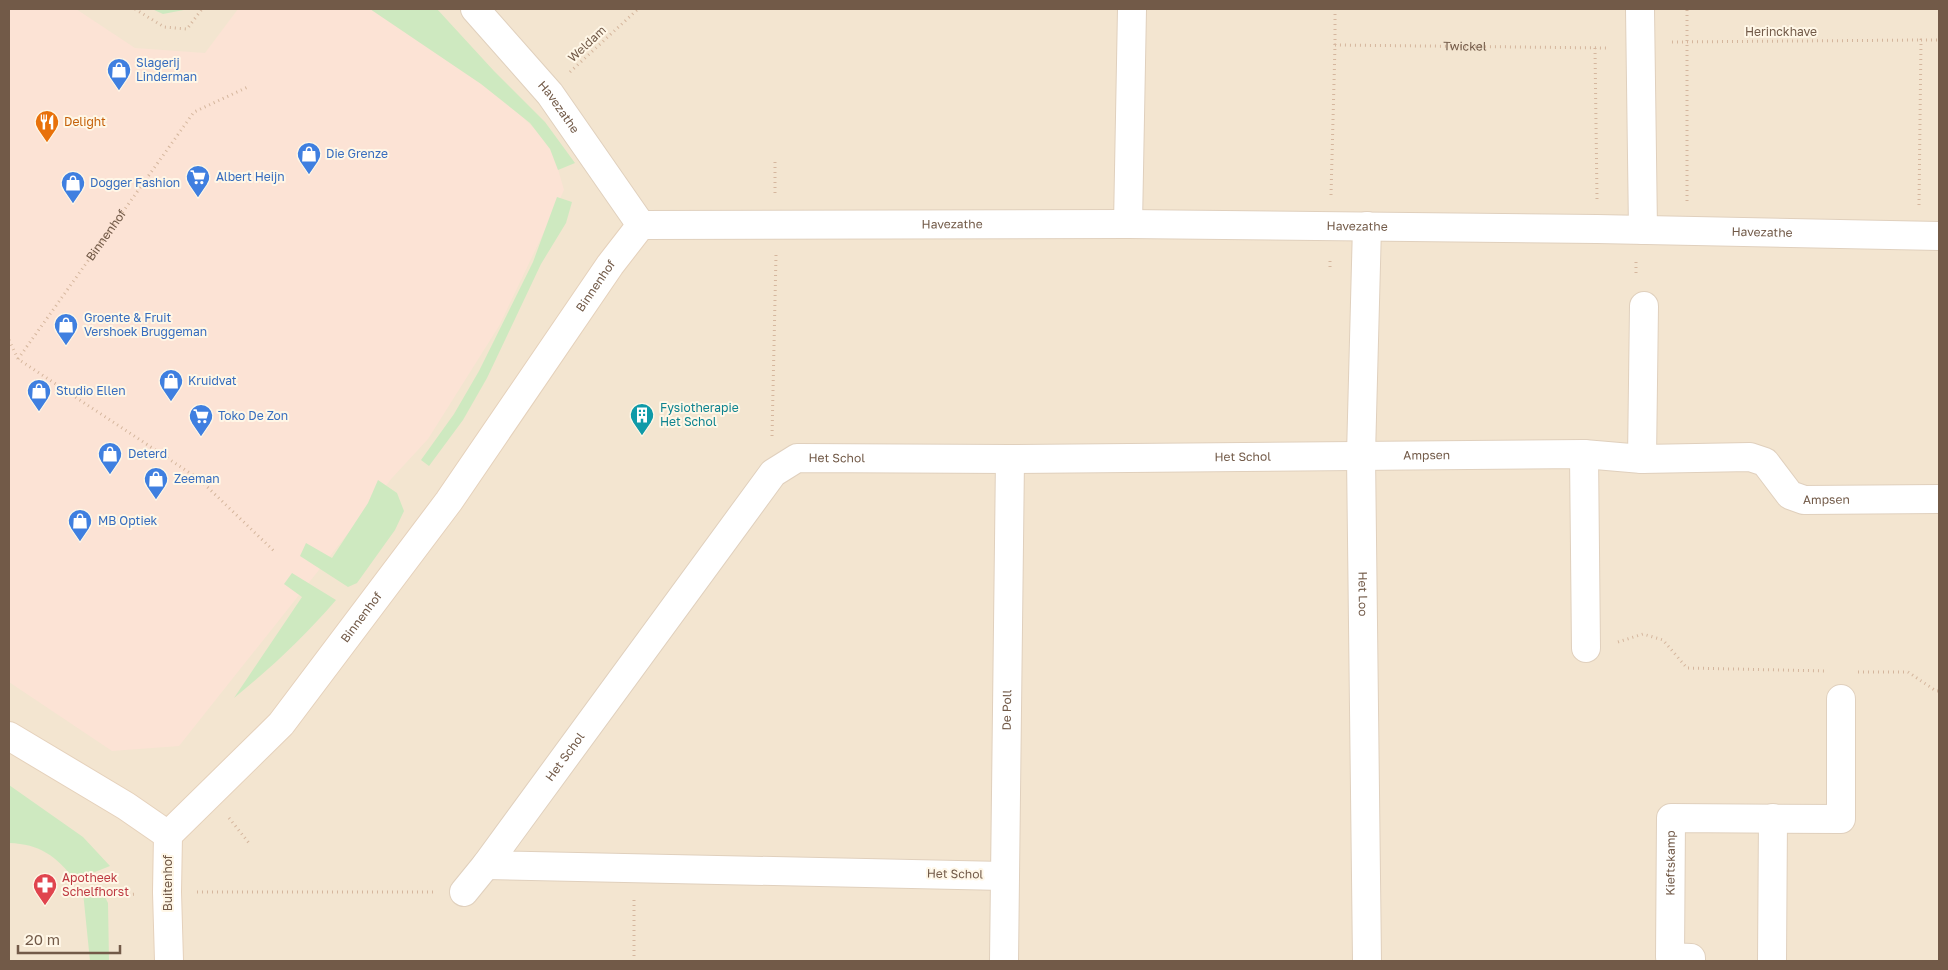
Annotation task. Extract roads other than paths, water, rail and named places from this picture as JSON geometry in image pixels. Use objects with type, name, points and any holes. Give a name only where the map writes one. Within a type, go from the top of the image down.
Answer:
[{"type":"street","name":"Havezathe","points":[[475,9],[550,94],[640,225],[1128,224],[1367,226],[1929,236]]},
{"type":"street","points":[[1128,224],[1132,9]]},
{"type":"street","points":[[1640,9],[1643,230]]},
{"type":"street","name":"Binnenhof","points":[[168,835],[281,724],[450,501],[610,265],[640,225]]},
{"type":"street","name":"Het Loo","points":[[1367,226],[1361,455],[1367,961]]},
{"type":"street","points":[[1642,459],[1644,306]]},
{"type":"street","points":[[1584,454],[1586,648]]},
{"type":"street","name":"Ampsen","points":[[1361,455],[1584,454],[1642,459],[1750,457],[1765,462],[1790,495],[1804,500],[1939,499]]},
{"type":"street","name":"Het Schol","points":[[464,892],[486,865],[773,473],[797,458],[1010,459],[1361,455]]},
{"type":"street","name":"De Poll","points":[[1004,961],[1010,459]]},
{"type":"street","name":"Kieftskamp","points":[[1691,961],[1691,958],[1670,957],[1671,818],[1841,819],[1841,699]]},
{"type":"street","points":[[9,736],[126,806],[168,835]]},
{"type":"street","points":[[1772,961],[1773,818]]},
{"type":"street","name":"Buitenhof","points":[[168,835],[169,961]]},
{"type":"street","name":"Het Schol","points":[[486,865],[1004,876]]},
{"type":"place","name":"Slagerij Linderman","points":[[119,91]]},
{"type":"place","name":"Delight","points":[[47,143]]},
{"type":"place","name":"Die Grenze","points":[[309,175]]},
{"type":"place","name":"Albert Heijn","points":[[198,198]]},
{"type":"place","name":"Dogger Fashion","points":[[73,204]]},
{"type":"place","name":"Groente & Fruit Vershoek Bruggeman","points":[[66,346]]},
{"type":"place","name":"Kruidvat","points":[[171,402]]},
{"type":"place","name":"Studio Ellen","points":[[39,412]]},
{"type":"place","name":"Fysiotherapie Het Schol","points":[[642,436]]},
{"type":"place","name":"Toko De Zon","points":[[201,437]]},
{"type":"place","name":"Deterd","points":[[110,475]]},
{"type":"place","name":"Zeeman","points":[[156,500]]},
{"type":"place","name":"MB Optiek","points":[[80,542]]},
{"type":"place","name":"Apotheek Schelfhorst","points":[[45,906]]}]
